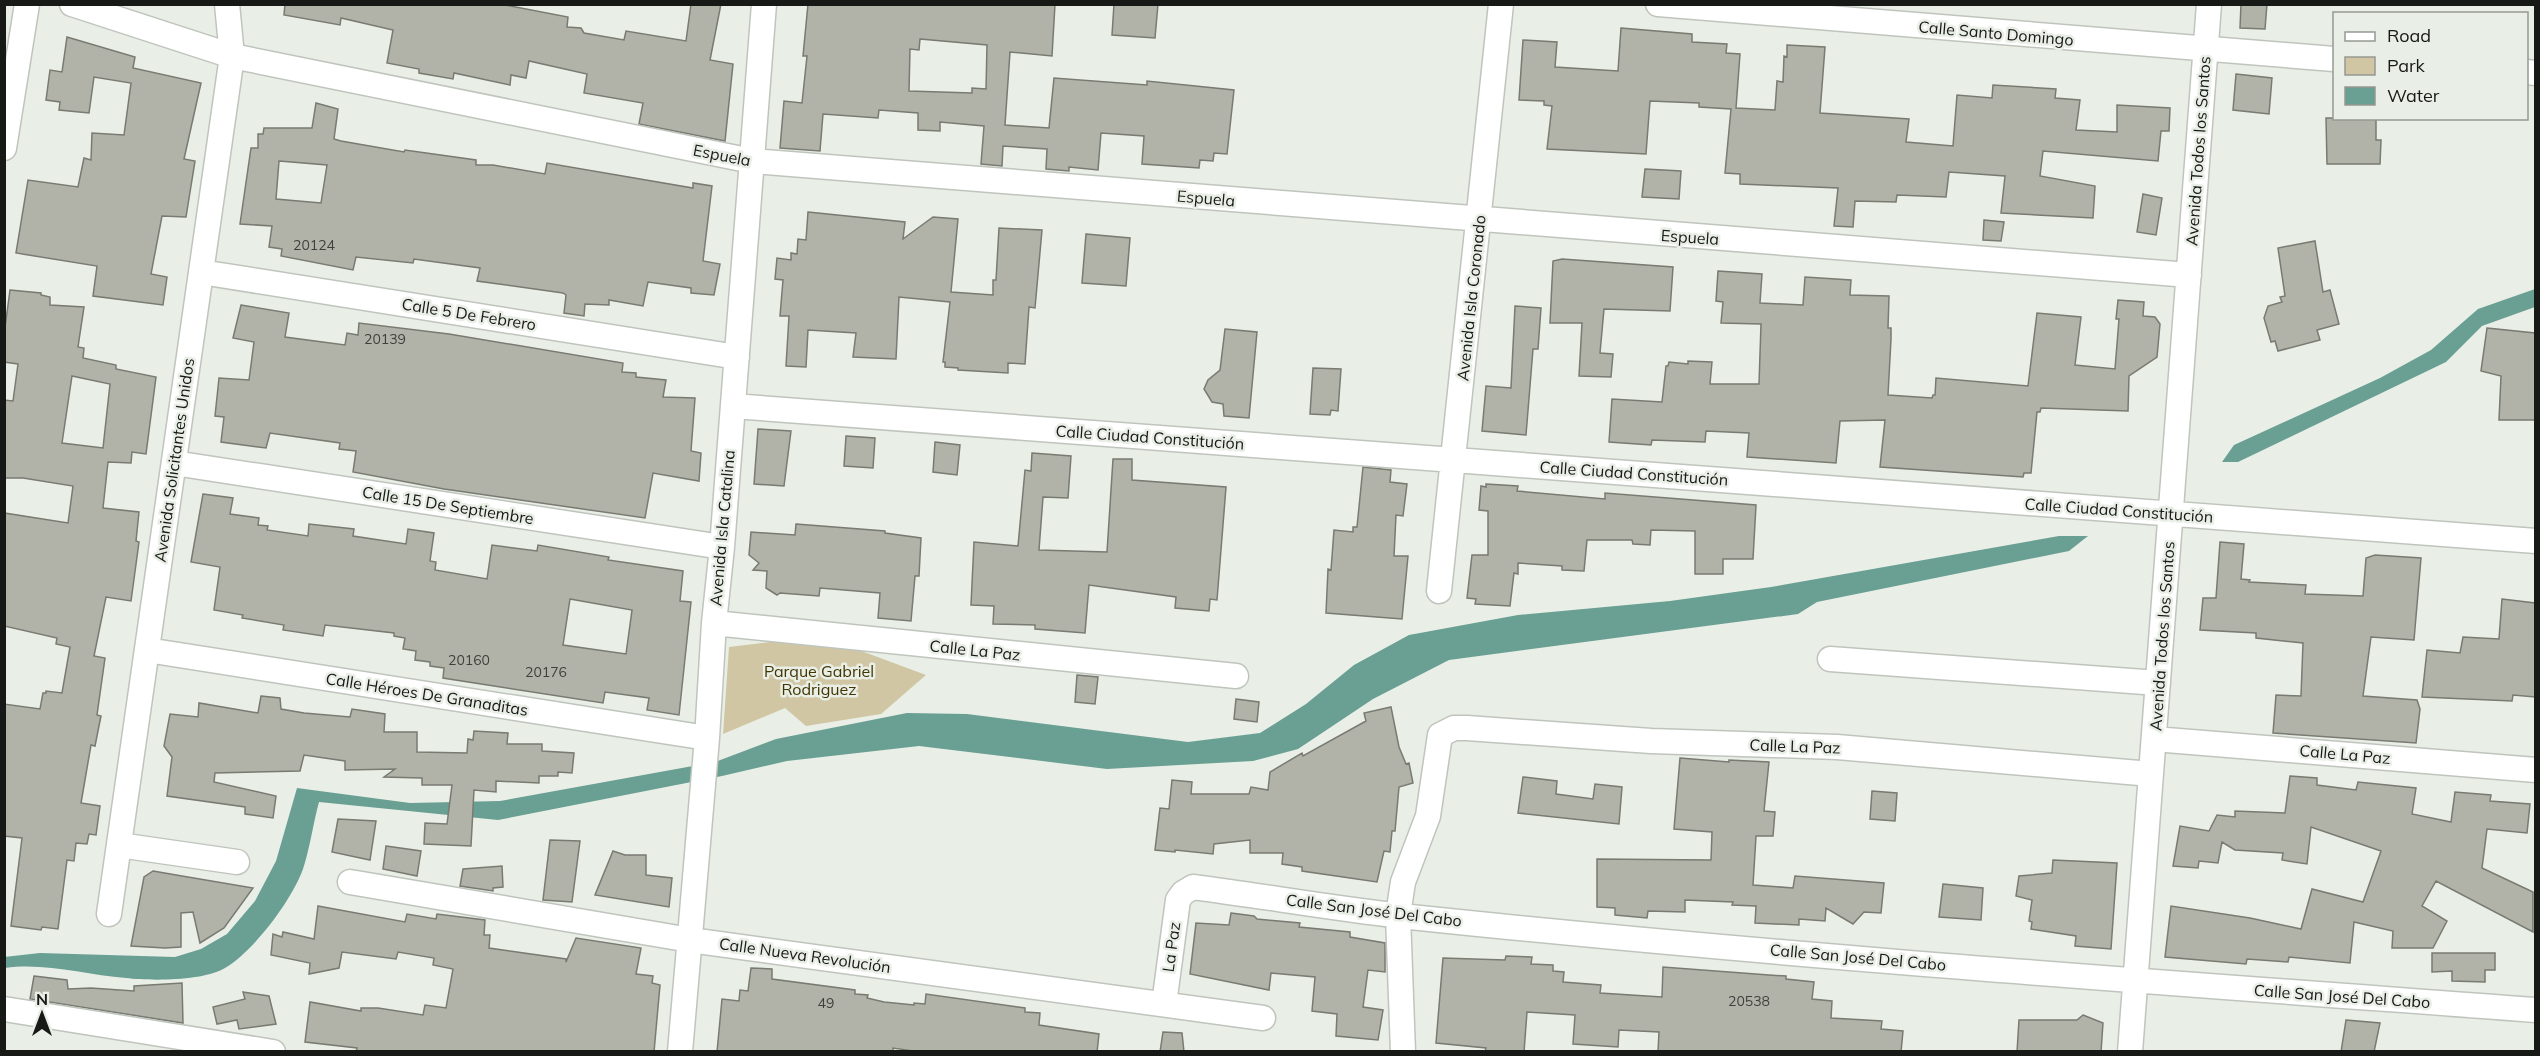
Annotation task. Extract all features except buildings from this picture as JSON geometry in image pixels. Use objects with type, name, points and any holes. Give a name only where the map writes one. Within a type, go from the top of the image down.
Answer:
[{"type":"street","points":[[4,148],[27,4]]},
{"type":"street","name":"Espuela","points":[[72,4],[232,56],[752,161],[2189,275]]},
{"type":"street","name":"Avenida Solicitantes Unidos","points":[[109,914],[232,56],[226,4]]},
{"type":"street","name":"Avenida Isla Catalina","points":[[680,1052],[707,745],[714,623],[722,547],[764,4]]},
{"type":"street","name":"Avenida Isla Coronado","points":[[1439,591],[1501,4]]},
{"type":"street","name":"Calle Santo Domingo","points":[[1658,4],[2333,59]]},
{"type":"street","name":"Avenida Todos los Santos","points":[[2130,1052],[2209,4]]},
{"type":"street","name":"Calle 5 De Febrero","points":[[201,272],[737,357]]},
{"type":"street","name":"Calle Ciudad Constitución","points":[[733,405],[2535,541]]},
{"type":"street","name":"Calle 15 De Septiembre","points":[[174,464],[722,547]]},
{"type":"street","name":"Calle La Paz","points":[[714,623],[1236,676]]},
{"type":"street","name":"Calle Héroes De Granaditas","points":[[147,650],[707,745]]},
{"type":"street","points":[[1830,658],[2158,683]]},
{"type":"street","name":"Calle La Paz","points":[[1398,915],[1403,882],[1428,816],[1440,735],[1454,728],[1651,741],[1837,747],[2151,774]]},
{"type":"street","name":"Calle La Paz","points":[[2154,739],[2535,770]]},
{"type":"street","points":[[119,845],[237,862]]},
{"type":"street","name":"Calle Nueva Revolución","points":[[350,882],[690,940],[1263,1018]]},
{"type":"street","name":"Calle San José Del Cabo","points":[[1183,893],[1193,887],[1398,915],[2135,981],[2535,1010]]},
{"type":"street","name":"La Paz","points":[[1164,1004],[1178,900],[1183,893]]},
{"type":"street","points":[[1398,915],[1403,1052]]},
{"type":"street","points":[[4,1009],[273,1052]]},
{"type":"green space","name":"Parque Gabriel Rodriguez","points":[[821,636],[926,675],[881,714],[806,726],[785,708],[723,734],[729,647]]},
{"type":"water","points":[[2535,289],[2535,307],[2482,326],[2446,362],[2238,462],[2222,462],[2234,445],[2380,378],[2431,350],[2478,309]]},
{"type":"water","points":[[2059,536],[2088,536],[2069,551],[1817,602],[1798,614],[1449,660],[1373,699],[1298,749],[1253,761],[1107,769],[919,746],[787,761],[498,820],[319,802],[308,853],[298,881],[281,910],[259,938],[225,968],[191,978],[149,980],[35,967],[5,968],[4,957],[40,953],[175,957],[201,949],[227,934],[255,901],[276,861],[297,788],[410,803],[500,801],[715,762],[776,739],[907,713],[967,714],[1188,742],[1260,733],[1306,704],[1354,665],[1409,635],[1518,615],[1670,601],[1771,587]]}]
